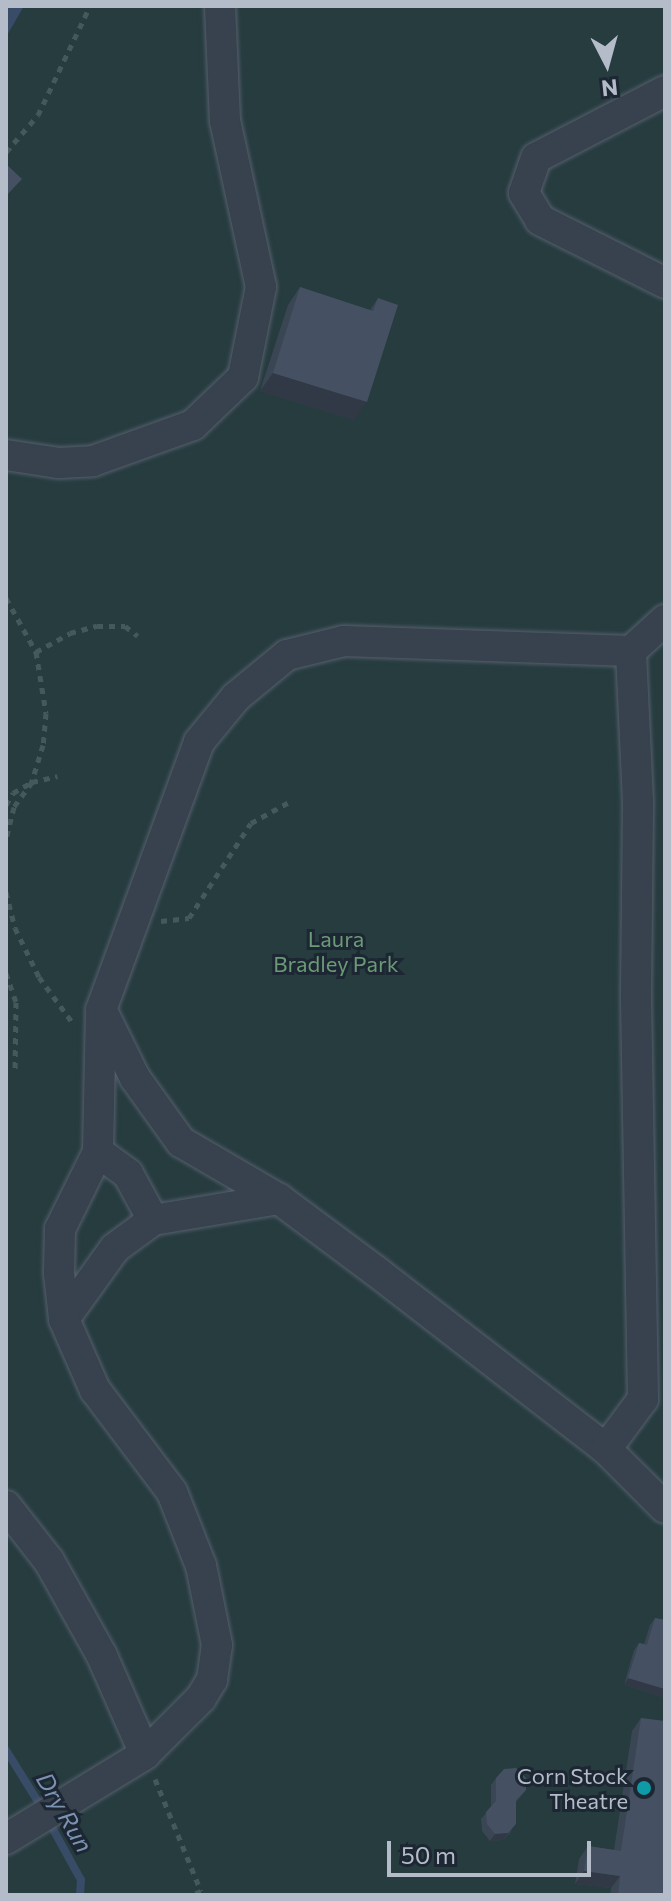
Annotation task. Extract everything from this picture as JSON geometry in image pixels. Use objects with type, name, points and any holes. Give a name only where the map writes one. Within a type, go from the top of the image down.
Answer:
[{"type":"lane","points":[[6,455],[59,463],[93,461],[193,425],[243,377],[261,287],[225,121],[220,6]]},
{"type":"lane","points":[[665,91],[536,158],[524,193],[540,220],[665,283]]},
{"type":"lane","points":[[6,1839],[145,1754],[201,1698],[212,1680],[217,1645],[201,1566],[172,1492],[95,1390],[64,1319],[59,1273],[60,1229],[98,1152],[101,1010],[199,742],[236,697],[287,655],[344,641],[631,651],[665,620]]},
{"type":"lane","points":[[606,1449],[643,1399],[636,996],[638,786],[631,651]]},
{"type":"lane","points":[[101,1010],[135,1078],[181,1142],[279,1199],[606,1449],[665,1508]]},
{"type":"lane","points":[[98,1152],[128,1174],[153,1220]]},
{"type":"lane","points":[[64,1319],[115,1248],[153,1220],[279,1199]]},
{"type":"lane","points":[[6,1506],[49,1561],[102,1656],[145,1754]]},
{"type":"path","points":[[6,152],[38,115],[90,6]]},
{"type":"path","points":[[6,598],[36,652],[46,713],[43,745],[32,782],[14,807],[6,838]]},
{"type":"path","points":[[36,652],[70,633],[97,626],[125,626],[138,636]]},
{"type":"path","points":[[6,805],[13,793],[32,782],[57,776]]},
{"type":"path","points":[[132,924],[189,918],[251,823],[289,802]]},
{"type":"path","points":[[6,892],[15,928],[39,977],[78,1031]]},
{"type":"path","points":[[6,973],[16,1002],[15,1072]]},
{"type":"path","points":[[145,1754],[201,1891],[192,1895]]},
{"type":"green space","name":"Laura Bradley Park","points":[[6,6],[665,6],[665,1895],[6,1895]]},
{"type":"water","points":[[6,6],[24,6],[6,37]]},
{"type":"building","points":[[6,164],[22,179],[6,196]]},
{"type":"building","points":[[300,287],[373,311],[378,298],[398,305],[367,402],[273,373]]},
{"type":"building","points":[[655,1618],[665,1620],[665,1689],[628,1678],[639,1643],[647,1645]]},
{"type":"building","points":[[641,1718],[665,1721],[665,1895],[618,1895],[620,1876],[584,1871],[588,1846],[621,1851]]},
{"type":"building","points":[[516,1768],[526,1778],[526,1790],[516,1800],[516,1824],[508,1833],[495,1834],[487,1824],[486,1812],[496,1801],[496,1778],[504,1769]]},
{"type":"waterway","name":"Dry Run","points":[[6,1750],[42,1808]]},
{"type":"waterway","name":"Dry Run","points":[[48,1820],[81,1880],[80,1895]]},
{"type":"place","name":"Corn Stock Theatre","points":[[644,1788]]}]
